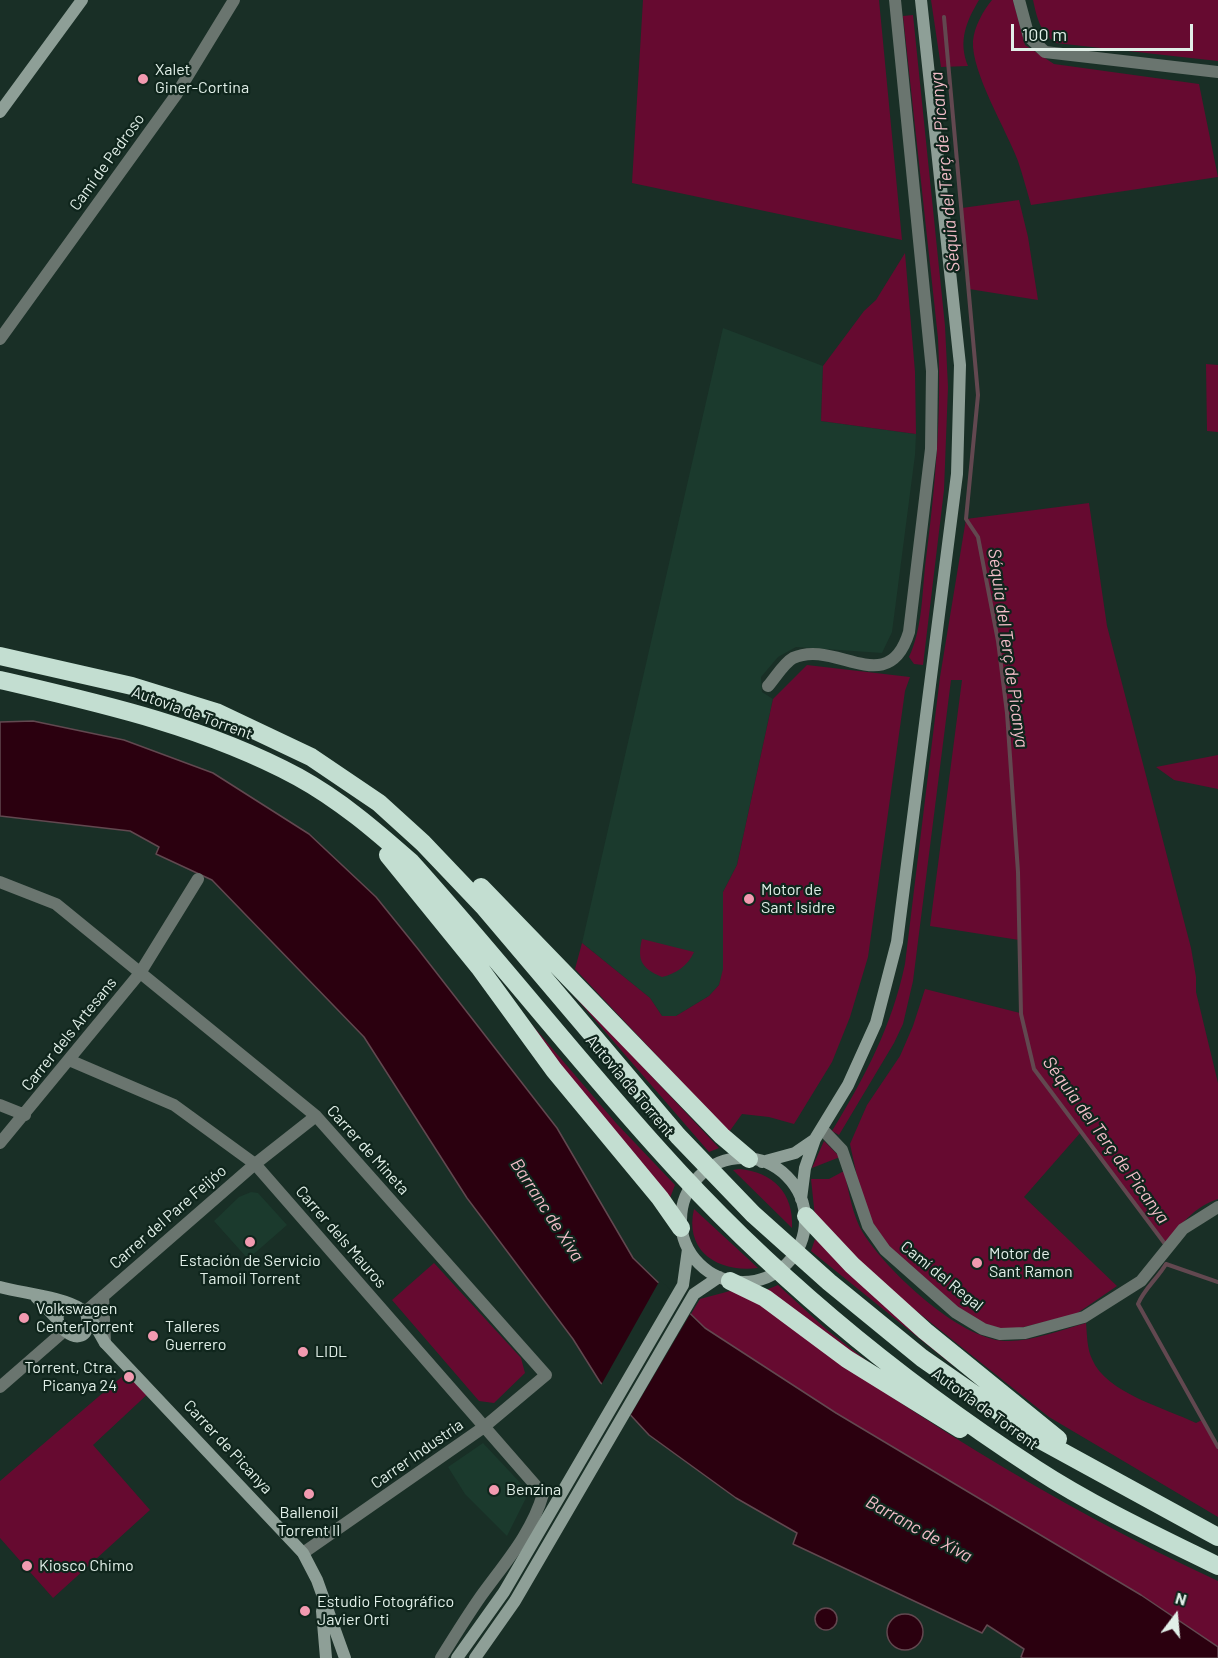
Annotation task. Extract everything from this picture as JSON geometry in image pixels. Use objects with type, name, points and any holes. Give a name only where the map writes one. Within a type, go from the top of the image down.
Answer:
[{"type":"highway","name":"Autovia de Torrent","points":[[0,656],[132,686],[216,712],[311,757],[379,803],[423,843],[483,906],[678,1136],[753,1214],[829,1282],[922,1358],[1037,1438],[1218,1537]]},
{"type":"highway","name":"Autovia de Torrent","points":[[0,680],[126,709],[224,742],[299,778],[366,822],[411,862],[660,1151],[737,1230],[816,1302],[909,1379],[1037,1470],[1130,1523],[1218,1566]]},
{"type":"highway","points":[[216,712],[317,747],[385,795],[430,835],[748,1160]]},
{"type":"highway","points":[[224,742],[361,830],[395,861],[478,967],[554,1070],[660,1198],[681,1228]]},
{"type":"highway","points":[[804,1215],[852,1265],[925,1331],[1102,1474]]},
{"type":"highway","points":[[724,1279],[765,1298],[818,1339],[884,1383],[1006,1456],[1037,1470]]},
{"type":"main road","points":[[0,112],[82,0]]},
{"type":"main road","points":[[818,1134],[795,1153],[712,1167],[695,1180],[682,1210],[681,1228],[688,1249],[703,1268],[724,1279],[755,1281],[772,1275],[787,1264],[797,1251],[804,1215],[805,1168],[818,1134],[848,1085],[876,1023],[897,942],[957,474],[960,365],[921,0]]},
{"type":"main road","points":[[748,1160],[786,1176],[804,1215]]},
{"type":"main road","points":[[476,1658],[515,1601],[683,1285],[688,1249]]},
{"type":"main road","points":[[457,1658],[504,1592],[694,1294],[724,1279]]},
{"type":"main road","points":[[0,1287],[82,1312]]},
{"type":"main road","points":[[36,1297],[58,1320],[63,1332],[72,1336],[81,1333],[87,1326],[82,1312]]},
{"type":"main road","points":[[58,1320],[62,1312],[82,1312]]},
{"type":"main road","name":"Carrer de Picanya","points":[[82,1312],[105,1343],[303,1553],[317,1580],[345,1658]]},
{"type":"main road","name":"Carrer de Picanya","points":[[81,1333],[105,1343]]},
{"type":"main road","name":"Carrer de Picanya","points":[[317,1580],[326,1658]]},
{"type":"street","name":"Camí de Pedroso","points":[[0,339],[176,95],[234,0]]},
{"type":"street","points":[[768,686],[792,659],[807,655],[880,666],[896,659],[903,652],[909,632],[931,449],[932,371],[895,0]]},
{"type":"street","points":[[1018,0],[1029,37],[1045,52],[1218,72]]},
{"type":"street","name":"Carrer dels Artesans","points":[[0,1143],[140,973],[198,879]]},
{"type":"street","name":"Carrer dels Artesans","points":[[0,882],[56,904],[140,973]]},
{"type":"street","name":"Carrer de Mineta","points":[[140,973],[316,1116],[546,1375]]},
{"type":"street","name":"Carrer dels Mauros","points":[[69,1060],[174,1105],[255,1164],[543,1494],[540,1506],[503,1569],[482,1594],[441,1658]]},
{"type":"street","points":[[0,1105],[25,1115]]},
{"type":"street","name":"Carrer del Pare Feijóo","points":[[82,1312],[255,1164],[316,1116]]},
{"type":"street","name":"Camí del Regal","points":[[818,1134],[842,1150],[868,1226],[885,1250],[955,1312],[982,1329],[1000,1334],[1025,1334],[1084,1317],[1141,1281],[1183,1229],[1218,1207]]},
{"type":"street","points":[[103,1296],[105,1343]]},
{"type":"street","points":[[0,1386],[63,1332]]},
{"type":"street","name":"Carrer Industria","points":[[303,1553],[484,1427],[546,1375]]},
{"type":"shaded area","points":[[643,0],[879,0],[902,240],[632,183]]},
{"type":"shaded area","points":[[931,0],[979,0],[970,16],[965,32],[964,48],[968,66],[941,67]]},
{"type":"shaded area","points":[[992,0],[1013,0],[1025,45],[1054,64],[1199,84],[1218,177],[1031,205],[1018,161],[983,85],[974,54],[975,30]]},
{"type":"shaded area","points":[[1033,0],[1218,0],[1218,61],[1056,43],[1043,29]]},
{"type":"shaded area","points":[[913,15],[945,326],[948,387],[944,490],[923,665],[914,664],[909,657],[919,624],[932,509],[937,453],[939,367],[938,338],[903,16]]},
{"type":"shaded area","points":[[1019,200],[1028,237],[1038,300],[969,289],[962,208]]},
{"type":"shaded area","points":[[905,253],[915,372],[916,434],[821,421],[823,366],[864,311],[876,300]]},
{"type":"shaded area","points":[[723,328],[823,366],[821,421],[916,434],[915,455],[892,632],[882,653],[796,647],[778,657],[761,677],[762,692],[773,699],[737,865],[723,892],[724,969],[719,985],[709,996],[676,1016],[662,1016],[650,998],[582,943]]},
{"type":"shaded area","points":[[1206,364],[1218,365],[1218,432],[1207,431]]},
{"type":"shaded area","points":[[1089,503],[1107,626],[1191,948],[1196,992],[1218,1083],[1218,1199],[1202,1206],[1165,1244],[1081,1132],[1024,1197],[1117,1286],[1076,1314],[1008,1331],[973,1320],[892,1251],[874,1226],[859,1186],[850,1144],[867,1105],[900,1056],[925,989],[1020,1013],[1019,940],[930,926],[962,680],[951,680],[913,981],[903,1024],[839,1135],[832,1131],[856,1091],[885,1030],[905,964],[940,677],[966,519]]},
{"type":"shaded area","points":[[807,665],[910,677],[905,691],[868,957],[850,1017],[832,1062],[794,1124],[769,1117],[742,1114],[729,1132],[575,969],[582,943],[650,998],[662,1016],[676,1016],[709,996],[719,985],[723,969],[723,892],[737,865],[773,699]]},
{"type":"shaded area","points":[[1218,755],[1218,789],[1174,780],[1156,767]]},
{"type":"shaded area","points":[[642,939],[694,952],[681,969],[662,977],[642,963],[640,953]]},
{"type":"shaded area","points":[[551,969],[719,1148],[709,1152]]},
{"type":"shaded area","points":[[509,998],[616,1123],[675,1185],[670,1198],[592,1106]]},
{"type":"shaded area","points":[[824,1141],[840,1157],[812,1168]]},
{"type":"shaded area","points":[[739,1169],[762,1175],[779,1187],[789,1204],[792,1228],[733,1170]]},
{"type":"shaded area","points":[[844,1171],[853,1211],[863,1233],[889,1266],[906,1283],[946,1316],[967,1329],[1005,1341],[1036,1338],[1086,1323],[1090,1355],[1099,1371],[1110,1381],[1153,1405],[1196,1423],[1202,1420],[1218,1450],[1218,1517],[1049,1417],[885,1286],[815,1217],[811,1179],[829,1179]]},
{"type":"shaded area","name":"Estación de Servicio Tamoil Torrent","points":[[251,1192],[258,1193],[287,1225],[248,1259],[214,1221],[239,1197]]},
{"type":"shaded area","points":[[694,1209],[758,1268],[730,1267],[708,1256],[694,1237],[692,1224]]},
{"type":"shaded area","points":[[815,1239],[956,1368],[811,1251]]},
{"type":"shaded area","points":[[434,1263],[521,1358],[525,1373],[494,1403],[479,1401],[392,1300]]},
{"type":"shaded area","points":[[778,1285],[827,1330],[902,1388],[766,1290]]},
{"type":"shaded area","points":[[730,1291],[750,1297],[861,1377],[976,1451],[1095,1519],[1218,1581],[1218,1647],[1141,1595],[836,1413],[705,1328],[691,1314],[700,1299]]},
{"type":"shaded area","points":[[132,1368],[152,1390],[93,1445],[150,1510],[53,1598],[0,1538],[0,1481]]},
{"type":"shaded area","name":"Benzina","points":[[483,1443],[526,1489],[528,1494],[507,1536],[465,1494],[448,1467]]},
{"type":"water","name":"Barranc de Xiva","points":[[33,721],[124,740],[213,773],[309,834],[376,897],[418,949],[557,1128],[633,1258],[705,1328],[836,1413],[1141,1595],[1218,1647],[1218,1658],[1023,1658],[1021,1657],[1024,1649],[987,1625],[982,1633],[793,1544],[797,1533],[736,1498],[649,1435],[600,1382],[573,1339],[467,1198],[364,1037],[212,880],[156,854],[159,847],[130,831],[0,816],[0,722]]},
{"type":"water","points":[[826,1608],[834,1611],[837,1619],[834,1627],[826,1630],[818,1627],[815,1619],[818,1611]]},
{"type":"water","points":[[905,1614],[917,1620],[923,1632],[917,1644],[905,1650],[893,1644],[887,1632],[893,1620]]},
{"type":"pier","points":[[660,1280],[692,1311],[629,1418],[600,1387]]},
{"type":"waterway","name":"Séquia del Terç de Picanya","points":[[944,17],[978,395],[966,519],[978,537],[998,641],[1007,713],[1018,872],[1021,1014],[1034,1069],[1165,1244]]},
{"type":"waterway","name":"Séquia del Terç de Picanya","points":[[1218,1282],[1166,1264],[1138,1304],[1218,1447]]},
{"type":"place","name":"Xalet Giner-Cortina","points":[[143,79]]},
{"type":"place","name":"Motor de Sant Isidre","points":[[749,899]]},
{"type":"place","name":"Estación de Servicio Tamoil Torrent","points":[[250,1242]]},
{"type":"place","name":"Motor de Sant Ramon","points":[[977,1263]]},
{"type":"place","name":"Volkswagen CenterTorrent","points":[[24,1318]]},
{"type":"place","name":"Talleres Guerrero","points":[[153,1336]]},
{"type":"place","name":"LIDL","points":[[303,1352]]},
{"type":"place","name":"Torrent, Ctra. Picanya 24","points":[[129,1377]]},
{"type":"place","name":"Benzina","points":[[494,1490]]},
{"type":"place","name":"Ballenoil Torrent II","points":[[309,1494]]},
{"type":"place","name":"Kiosco Chimo","points":[[27,1566]]},
{"type":"place","name":"Estudio Fotográfico Javier Orti","points":[[305,1611]]}]
